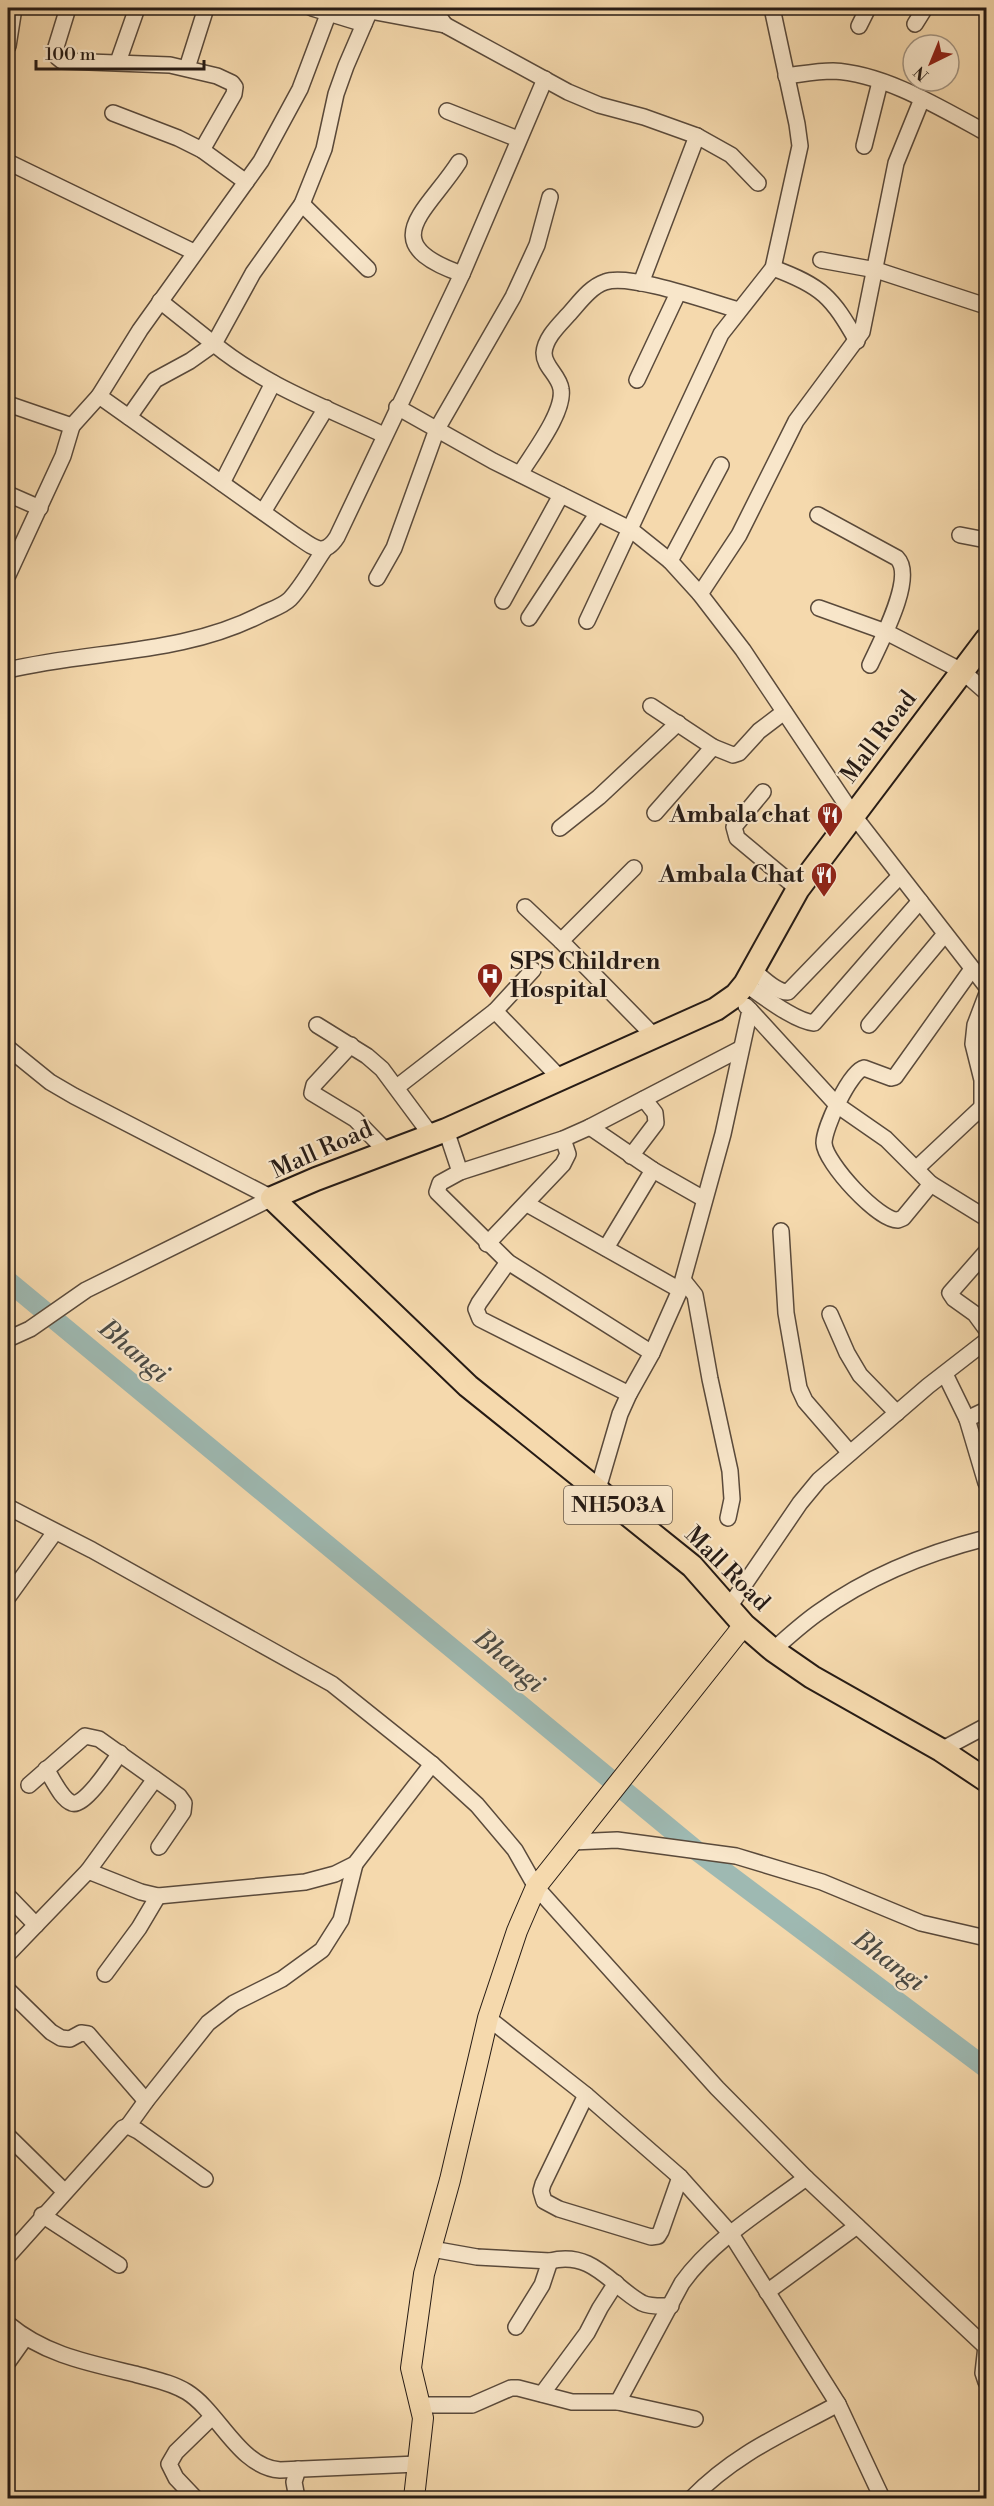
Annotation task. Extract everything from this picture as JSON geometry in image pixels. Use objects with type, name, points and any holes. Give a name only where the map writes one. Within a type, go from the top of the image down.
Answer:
[{"type":"highway","name":"Mall Road","points":[[987,640],[798,889],[746,990],[716,1009],[561,1079],[439,1132],[386,1151],[272,1198],[468,1386],[692,1566],[744,1625],[773,1650],[812,1677],[941,1750],[987,1780]]},
{"type":"main road","points":[[414,2499],[422,2428],[421,2405],[411,2368],[424,2274],[459,2146],[488,2019],[517,1930],[536,1887],[744,1625]]},
{"type":"street","points":[[8,46],[14,8]]},
{"type":"street","points":[[68,8],[56,47],[58,59],[66,62],[118,62],[187,68],[217,76],[232,83],[235,87],[227,108],[202,150]]},
{"type":"street","points":[[118,62],[136,8]]},
{"type":"street","points":[[187,68],[206,8]]},
{"type":"street","points":[[312,8],[329,12],[368,14],[445,25],[545,80],[599,105],[644,117],[697,136],[731,155],[758,183]]},
{"type":"street","points":[[433,8],[445,25]]},
{"type":"street","points":[[587,621],[713,350],[738,310],[773,268],[800,146],[772,8]]},
{"type":"street","points":[[859,27],[868,8]]},
{"type":"street","points":[[915,24],[925,8]]},
{"type":"street","points":[[8,575],[63,456],[72,426],[99,396],[194,252],[246,182],[288,114],[329,12]]},
{"type":"street","points":[[129,417],[155,380],[190,361],[214,344],[253,273],[302,204],[324,149],[339,85],[368,14]]},
{"type":"street","points":[[786,76],[833,71],[853,74],[922,99],[985,130]]},
{"type":"street","points":[[8,670],[65,659],[159,647],[225,630],[249,621],[289,600],[324,550],[336,537],[462,274],[545,80]]},
{"type":"street","points":[[864,146],[880,82]]},
{"type":"street","points":[[700,594],[739,535],[791,429],[862,332],[896,163],[922,99]]},
{"type":"street","points":[[447,111],[518,139]]},
{"type":"street","points":[[113,113],[178,138],[202,150],[246,182]]},
{"type":"street","points":[[641,283],[697,136]]},
{"type":"street","points":[[8,162],[194,252]]},
{"type":"street","points":[[459,162],[422,211],[412,238],[413,244],[429,260],[462,274]]},
{"type":"street","points":[[377,578],[394,548],[437,429],[513,297],[540,238],[550,197]]},
{"type":"street","points":[[302,204],[368,269]]},
{"type":"street","points":[[821,260],[876,270],[987,306]]},
{"type":"street","points":[[773,268],[794,276],[826,294],[836,305],[857,341]]},
{"type":"street","points":[[520,474],[554,418],[562,400],[559,382],[544,354],[547,342],[581,300],[602,283],[611,280],[641,283],[738,310]]},
{"type":"street","points":[[637,380],[678,293]]},
{"type":"street","points":[[160,302],[228,356],[273,383],[384,435]]},
{"type":"street","points":[[222,483],[273,383]]},
{"type":"street","points":[[99,396],[295,535],[315,548],[324,550]]},
{"type":"street","points":[[8,404],[72,426]]},
{"type":"street","points":[[397,407],[520,474],[630,529],[670,561],[700,594],[743,650],[854,816],[987,986]]},
{"type":"street","points":[[262,512],[326,408]]},
{"type":"street","points":[[670,561],[721,465]]},
{"type":"street","points":[[8,494],[40,508]]},
{"type":"street","points":[[503,601],[561,495]]},
{"type":"street","points":[[529,618],[597,514]]},
{"type":"street","points":[[819,516],[902,562],[903,578],[886,632],[870,664]]},
{"type":"street","points":[[960,535],[987,540]]},
{"type":"street","points":[[819,608],[886,632],[962,671],[987,692]]},
{"type":"street","points":[[651,706],[713,747],[733,755],[739,753],[759,731],[784,712]]},
{"type":"street","points":[[560,828],[599,798],[678,723]]},
{"type":"street","points":[[655,813],[713,747]]},
{"type":"street","points":[[763,792],[734,827],[737,838],[798,889]]},
{"type":"street","points":[[561,941],[634,868]]},
{"type":"street","points":[[746,990],[776,988],[788,992],[900,876]]},
{"type":"street","points":[[746,990],[814,1023],[920,901]]},
{"type":"street","points":[[525,907],[655,1037]]},
{"type":"street","points":[[869,1025],[945,934]]},
{"type":"street","points":[[932,1184],[903,1218],[894,1221],[882,1214],[834,1166],[827,1153],[825,1137],[837,1105],[854,1073],[859,1069],[868,1068],[891,1078],[895,1077],[972,969]]},
{"type":"street","points":[[397,1087],[495,1011],[533,970]]},
{"type":"street","points":[[598,1489],[628,1394],[652,1353],[682,1285],[723,1134],[740,1048],[746,990]]},
{"type":"street","points":[[746,990],[837,1105],[886,1139],[932,1184],[987,1218]]},
{"type":"street","points":[[917,1168],[984,1113],[982,1080],[976,1060],[973,1032],[987,996]]},
{"type":"street","points":[[495,1011],[561,1079]]},
{"type":"street","points":[[317,1025],[351,1045],[382,1069],[439,1132],[460,1172]]},
{"type":"street","points":[[351,1045],[314,1085],[312,1093],[355,1119],[386,1151]]},
{"type":"street","points":[[8,1048],[50,1082],[74,1096],[272,1198]]},
{"type":"street","points":[[652,1353],[508,1262],[437,1192],[440,1183],[460,1172],[563,1139],[644,1100],[740,1048]]},
{"type":"street","points":[[631,1156],[656,1123],[655,1113],[644,1100]]},
{"type":"street","points":[[590,1127],[653,1170],[704,1199]]},
{"type":"street","points":[[488,1244],[567,1158],[568,1150],[563,1139]]},
{"type":"street","points":[[606,1248],[653,1170]]},
{"type":"street","points":[[8,1339],[44,1320],[86,1290],[272,1198]]},
{"type":"street","points":[[527,1204],[695,1294],[710,1379],[729,1462],[732,1486],[728,1518]]},
{"type":"street","points":[[781,1231],[786,1313],[799,1388],[805,1401],[850,1453]]},
{"type":"street","points":[[987,1252],[950,1293],[954,1299],[975,1314],[987,1329]]},
{"type":"street","points":[[508,1262],[476,1309],[480,1319],[628,1394]]},
{"type":"street","points":[[830,1314],[847,1353],[860,1375],[897,1413]]},
{"type":"street","points":[[729,1607],[808,1492],[897,1413],[945,1374],[985,1347]]},
{"type":"street","points":[[945,1374],[967,1419],[987,1483]]},
{"type":"street","points":[[967,1419],[987,1410]]},
{"type":"street","points":[[8,1507],[92,1550],[332,1684],[432,1764],[477,1805],[507,1841],[536,1887],[717,2088],[806,2178],[986,2347],[983,2373],[987,2382]]},
{"type":"street","points":[[8,1597],[55,1532]]},
{"type":"street","points":[[773,1650],[818,1613],[873,1578],[947,1550],[987,1538]]},
{"type":"street","points":[[941,1750],[987,1726]]},
{"type":"street","points":[[28,1785],[85,1736],[99,1739],[179,1796],[184,1803],[183,1812],[159,1847]]},
{"type":"street","points":[[46,1769],[67,1799],[76,1804],[87,1796],[120,1753]]},
{"type":"street","points":[[8,2256],[117,2132],[128,2126],[202,2030],[218,2013],[282,1979],[322,1950],[341,1920],[355,1864],[432,1764]]},
{"type":"street","points":[[8,1954],[88,1871],[155,1779]]},
{"type":"street","points":[[572,1842],[617,1840],[736,1856],[822,1882],[921,1923],[987,1938]]},
{"type":"street","points":[[88,1871],[141,1892],[158,1896],[305,1882],[335,1874],[355,1864]]},
{"type":"street","points":[[8,1896],[36,1925]]},
{"type":"street","points":[[105,1974],[133,1937],[158,1896]]},
{"type":"street","points":[[8,1990],[56,2035],[70,2039],[81,2033],[88,2034],[146,2101]]},
{"type":"street","points":[[488,2019],[586,2095],[680,2177],[731,2234],[838,2404],[882,2499]]},
{"type":"street","points":[[586,2095],[543,2184],[541,2191],[544,2201],[559,2209],[651,2237],[658,2236],[680,2177]]},
{"type":"street","points":[[128,2126],[205,2179]]},
{"type":"street","points":[[8,2136],[64,2191]]},
{"type":"street","points":[[618,2402],[682,2283],[695,2265],[731,2234],[806,2178]]},
{"type":"street","points":[[42,2216],[119,2265]]},
{"type":"street","points":[[767,2292],[857,2226]]},
{"type":"street","points":[[432,2249],[477,2258],[565,2260],[585,2263],[645,2304],[671,2306]]},
{"type":"street","points":[[516,2327],[542,2285],[550,2261]]},
{"type":"street","points":[[542,2394],[588,2333],[616,2283]]},
{"type":"street","points":[[8,2324],[25,2338],[58,2354],[177,2386],[194,2397],[258,2464],[271,2469],[417,2464]]},
{"type":"street","points":[[8,2362],[25,2338]]},
{"type":"street","points":[[421,2405],[472,2406],[511,2388],[572,2402],[618,2402],[695,2419]]},
{"type":"street","points":[[692,2499],[726,2467],[747,2452],[838,2404]]},
{"type":"street","points":[[195,2499],[172,2472],[169,2464],[176,2452],[212,2417]]},
{"type":"street","points":[[297,2499],[294,2482],[298,2469]]},
{"type":"waterway","name":"Bhangi","points":[[8,1281],[697,1851],[986,2068]]},
{"type":"place","name":"Ambala chat","points":[[830,838]]},
{"type":"place","name":"Ambala Chat","points":[[824,898]]},
{"type":"place","name":"SPS Children Hospital","points":[[490,999]]}]
